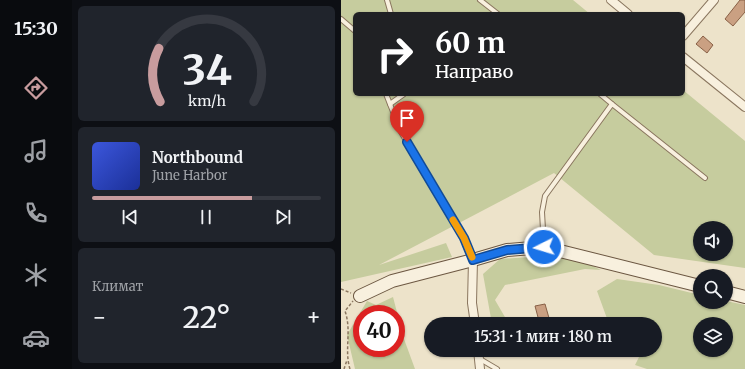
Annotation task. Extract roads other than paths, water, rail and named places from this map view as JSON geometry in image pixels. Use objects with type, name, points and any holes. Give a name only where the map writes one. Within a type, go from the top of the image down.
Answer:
[{"type":"street","points":[[611,0],[626,12]]},
{"type":"street","points":[[685,34],[713,0]]},
{"type":"street","points":[[685,60],[745,107]]},
{"type":"street","points":[[360,296],[392,281],[507,250],[544,247],[693,284]]},
{"type":"street","points":[[473,260],[472,303],[474,317]]},
{"type":"street","points":[[733,294],[745,297]]},
{"type":"street","points":[[479,357],[480,369]]},
{"type":"lane","points":[[387,0],[390,12]]},
{"type":"lane","points":[[480,0],[495,12]]},
{"type":"lane","points":[[341,19],[353,29]]},
{"type":"lane","points":[[388,96],[401,132],[464,238],[473,260]]},
{"type":"lane","points":[[390,104],[401,96]]},
{"type":"lane","points":[[602,96],[705,178]]},
{"type":"lane","points":[[544,247],[542,212],[545,196],[612,104]]},
{"type":"lane","points":[[483,357],[497,369]]}]
